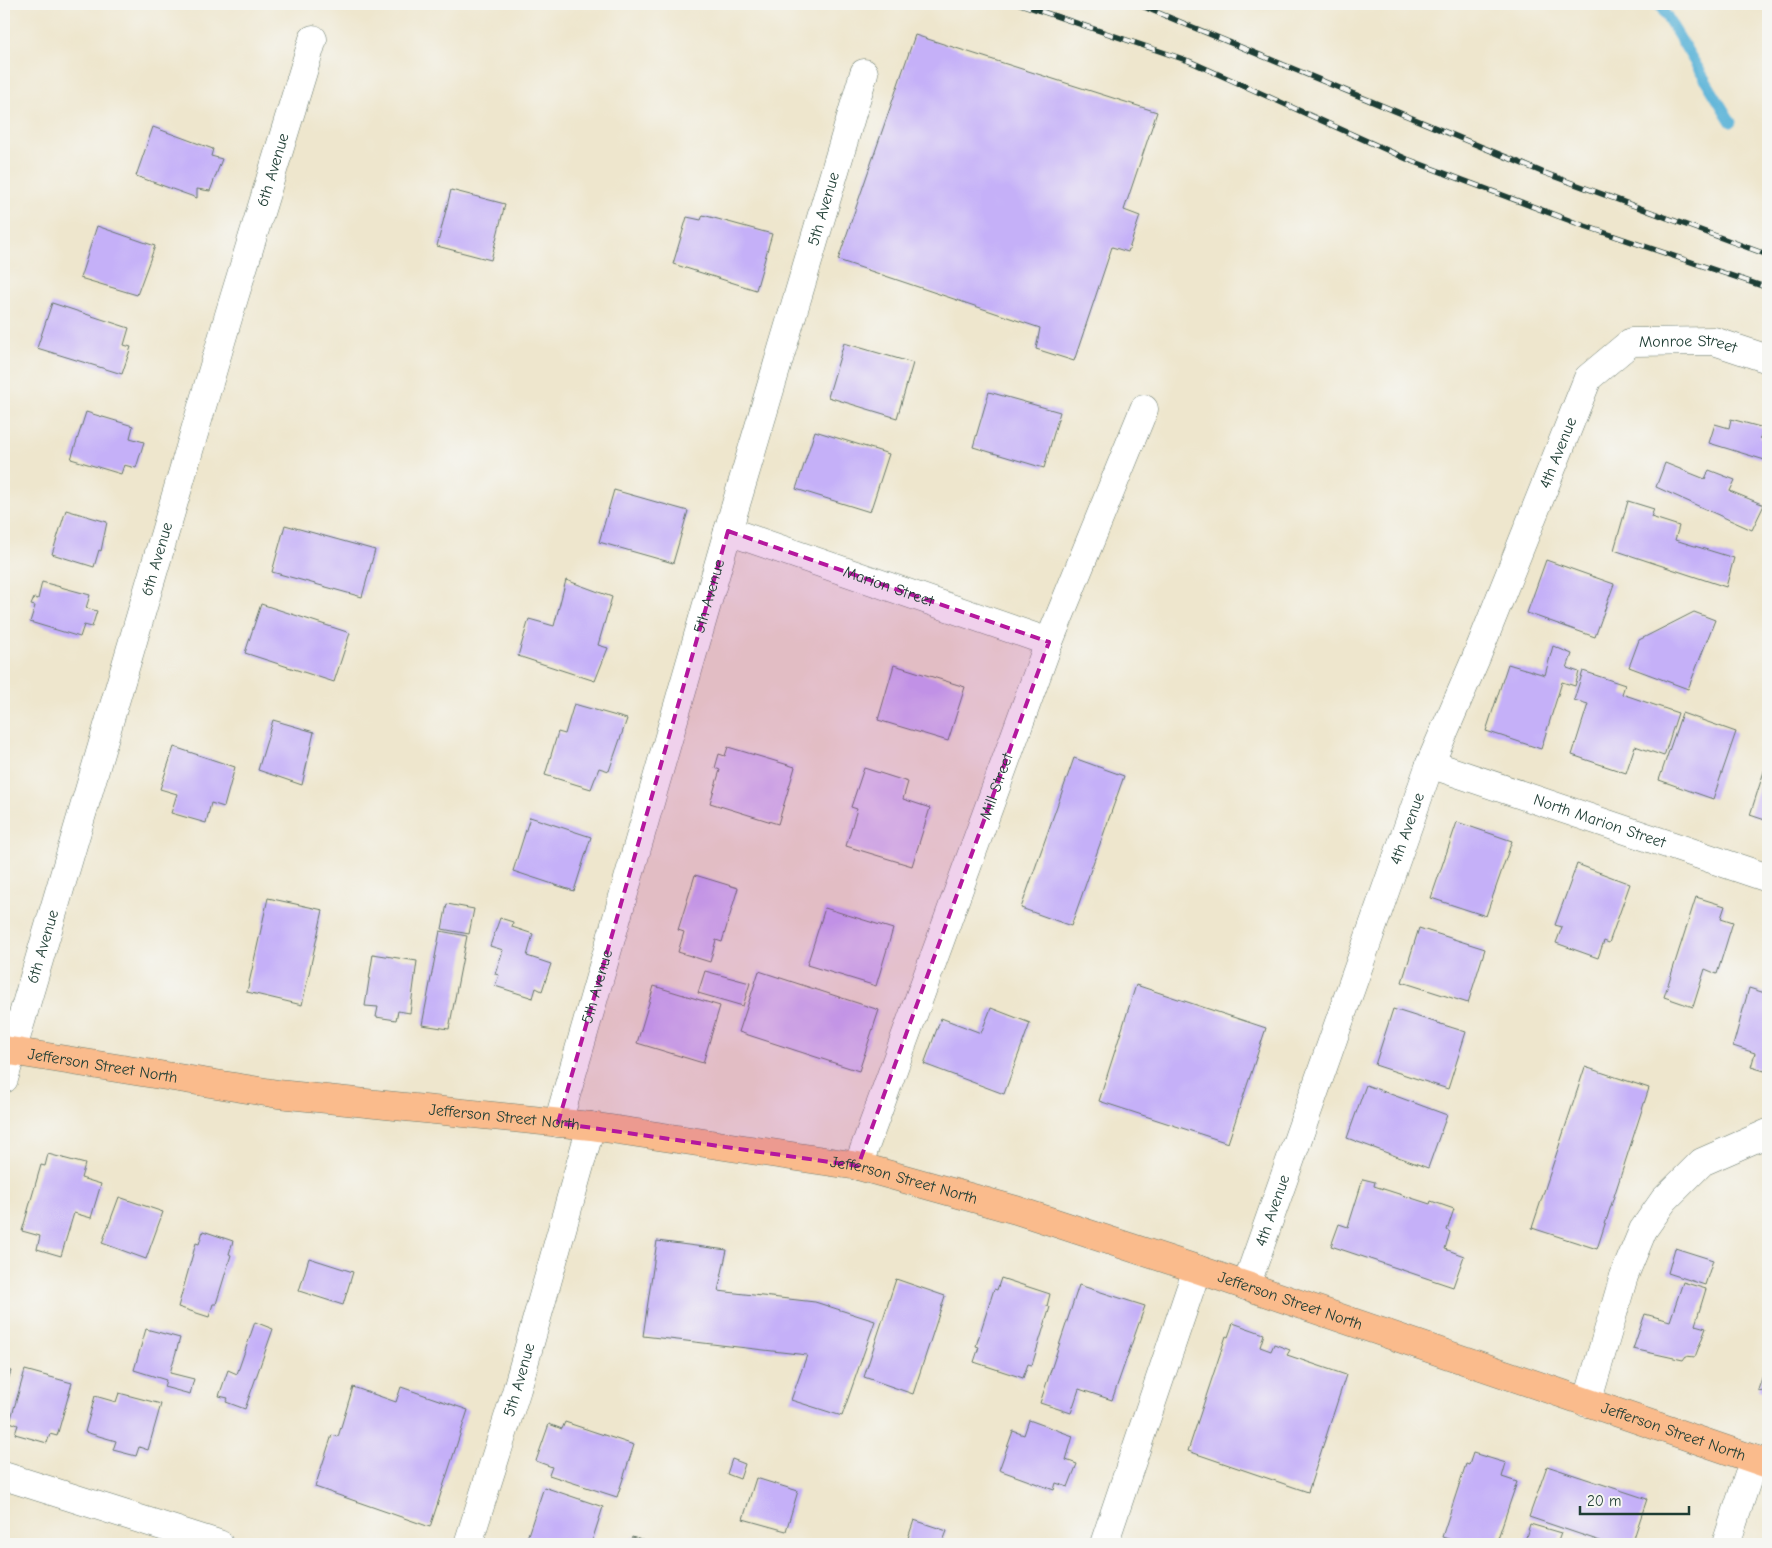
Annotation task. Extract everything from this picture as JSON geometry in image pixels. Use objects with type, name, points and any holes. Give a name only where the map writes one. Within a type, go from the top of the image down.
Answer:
[{"type":"main road","name":"Jefferson Street North","points":[[8,1051],[278,1094],[591,1126],[858,1166],[1016,1210],[1197,1269],[1761,1462]]},
{"type":"street","name":"6th Avenue","points":[[4,1079],[8,1051],[313,39]]},
{"type":"street","name":"5th Avenue","points":[[558,1123],[728,531],[864,73]]},
{"type":"street","name":"Monroe Street","points":[[1588,378],[1632,342],[1714,341],[1768,359]]},
{"type":"street","name":"4th Avenue","points":[[1246,1286],[1430,764],[1476,658],[1588,378]]},
{"type":"street","name":"Mill Street","points":[[858,1166],[1049,642],[1144,409]]},
{"type":"street","name":"Marion Street","points":[[728,531],[1049,642]]},
{"type":"street","name":"North Marion Street","points":[[1430,764],[1768,878]]},
{"type":"street","name":"5th Avenue","points":[[468,1544],[517,1389],[591,1126]]},
{"type":"street","points":[[1586,1403],[1624,1276],[1642,1230],[1664,1200],[1702,1162],[1768,1133]]},
{"type":"street","points":[[1104,1544],[1197,1269]]},
{"type":"street","points":[[1726,1544],[1761,1462]]},
{"type":"street","points":[[4,1476],[219,1544]]},
{"type":"highlighted area","points":[[728,531],[1049,642],[858,1166],[558,1123]]},
{"type":"building","points":[[915,35],[1157,112],[1124,210],[1140,216],[1128,252],[1112,247],[1074,361],[1036,349],[1040,328],[838,260]]},
{"type":"building","points":[[153,127],[213,149],[211,156],[222,159],[210,191],[197,189],[197,198],[136,176]]},
{"type":"building","points":[[451,190],[505,204],[491,260],[437,246]]},
{"type":"building","points":[[703,215],[772,234],[756,290],[673,264],[687,217],[701,220]]},
{"type":"building","points":[[97,226],[155,246],[137,295],[80,278]]},
{"type":"building","points":[[52,303],[129,328],[124,345],[131,347],[122,374],[37,348]]},
{"type":"building","points":[[844,343],[913,363],[897,418],[828,397]]},
{"type":"building","points":[[989,392],[1060,412],[1044,468],[973,447]]},
{"type":"building","points":[[86,412],[133,426],[130,438],[144,442],[136,468],[124,465],[121,474],[71,459]]},
{"type":"building","points":[[1731,419],[1764,428],[1760,438],[1768,441],[1768,461],[1709,443],[1715,424],[1729,428]]},
{"type":"building","points":[[815,431],[889,454],[870,512],[796,489]]},
{"type":"building","points":[[1665,463],[1705,479],[1709,470],[1735,480],[1730,491],[1764,505],[1752,530],[1656,487]]},
{"type":"building","points":[[614,490],[688,511],[673,563],[599,542]]},
{"type":"building","points":[[1628,501],[1654,509],[1651,517],[1679,526],[1675,540],[1734,558],[1726,587],[1614,550]]},
{"type":"building","points":[[66,510],[107,522],[101,551],[99,550],[94,567],[52,554]]},
{"type":"building","points":[[285,525],[375,550],[362,597],[272,572]]},
{"type":"building","points":[[1546,560],[1614,584],[1595,637],[1527,613]]},
{"type":"building","points":[[566,580],[612,597],[598,645],[608,648],[595,681],[518,656],[529,619],[554,626]]},
{"type":"building","points":[[42,582],[90,595],[86,608],[97,611],[92,627],[84,625],[80,637],[30,622],[35,606],[31,605],[34,598],[38,599]]},
{"type":"building","points":[[261,604],[350,633],[334,682],[245,653]]},
{"type":"building","points":[[1694,612],[1715,620],[1688,689],[1629,667],[1639,640]]},
{"type":"building","points":[[1553,646],[1572,654],[1567,668],[1579,672],[1575,686],[1562,682],[1541,749],[1486,731],[1508,664],[1545,675]]},
{"type":"building","points":[[894,665],[965,687],[948,741],[878,720]]},
{"type":"building","points":[[1583,671],[1625,685],[1622,694],[1678,713],[1664,756],[1635,746],[1626,773],[1572,755],[1588,704],[1574,700]]},
{"type":"building","points":[[574,704],[627,719],[609,771],[599,768],[591,789],[545,775],[558,732],[565,734]]},
{"type":"building","points":[[1682,713],[1736,732],[1713,799],[1659,780]]},
{"type":"building","points":[[273,720],[314,732],[302,785],[258,770]]},
{"type":"building","points":[[174,747],[235,767],[224,807],[211,803],[206,823],[171,813],[177,794],[160,789]]},
{"type":"building","points":[[728,747],[795,767],[778,824],[710,803],[720,770],[715,768],[719,754],[725,756]]},
{"type":"building","points":[[1074,758],[1124,776],[1071,926],[1021,908]]},
{"type":"building","points":[[1768,759],[1768,821],[1750,815]]},
{"type":"building","points":[[864,768],[908,782],[903,799],[930,808],[912,866],[846,846],[857,809],[851,807]]},
{"type":"building","points":[[530,817],[591,837],[574,891],[513,871]]},
{"type":"building","points":[[1457,822],[1512,841],[1486,916],[1431,898]]},
{"type":"building","points":[[1577,864],[1630,884],[1609,943],[1604,941],[1598,958],[1556,943],[1562,927],[1555,925]]},
{"type":"building","points":[[695,875],[738,888],[722,942],[716,940],[710,962],[678,952],[684,932],[678,930]]},
{"type":"building","points":[[1696,897],[1725,906],[1721,918],[1733,922],[1717,974],[1705,969],[1693,1007],[1664,997]]},
{"type":"building","points":[[268,898],[323,910],[302,1005],[247,992]]},
{"type":"building","points":[[447,904],[474,909],[469,934],[442,929]]},
{"type":"building","points":[[825,908],[893,929],[876,986],[807,965]]},
{"type":"building","points":[[500,918],[513,922],[512,927],[533,934],[527,956],[551,964],[542,991],[536,988],[533,998],[495,986],[499,975],[495,974],[503,950],[490,946]]},
{"type":"building","points":[[1419,928],[1485,949],[1468,1003],[1402,982]]},
{"type":"building","points":[[440,931],[467,936],[449,1029],[422,1025]]},
{"type":"building","points":[[373,954],[417,961],[410,1013],[398,1011],[396,1020],[376,1017],[378,1007],[365,1006]]},
{"type":"building","points":[[705,971],[750,983],[743,1006],[698,993]]},
{"type":"building","points":[[759,971],[879,1010],[859,1071],[739,1032]]},
{"type":"building","points":[[1136,985],[1266,1028],[1228,1143],[1099,1101]]},
{"type":"building","points":[[654,986],[720,1006],[703,1063],[637,1043]]},
{"type":"building","points":[[1749,988],[1768,994],[1768,1072],[1751,1067],[1755,1053],[1733,1046]]},
{"type":"building","points":[[991,1008],[1030,1023],[1004,1094],[924,1064],[941,1018],[981,1033]]},
{"type":"building","points":[[1393,1009],[1466,1032],[1448,1089],[1375,1065]]},
{"type":"building","points":[[1585,1067],[1649,1088],[1597,1249],[1532,1228]]},
{"type":"building","points":[[1366,1085],[1447,1115],[1428,1168],[1347,1138]]},
{"type":"building","points":[[48,1154],[85,1164],[81,1178],[101,1184],[91,1218],[74,1213],[61,1256],[37,1249],[40,1236],[22,1231],[41,1165],[45,1166]]},
{"type":"building","points":[[1363,1179],[1375,1182],[1374,1186],[1430,1204],[1431,1201],[1454,1209],[1447,1230],[1450,1232],[1445,1249],[1464,1256],[1453,1287],[1331,1246],[1339,1224],[1348,1227]]},
{"type":"building","points":[[119,1197],[163,1212],[146,1259],[102,1243]]},
{"type":"building","points":[[203,1231],[233,1241],[229,1254],[231,1255],[216,1304],[213,1304],[209,1317],[178,1307],[196,1243],[199,1244]]},
{"type":"building","points":[[657,1241],[727,1250],[718,1291],[815,1302],[875,1321],[842,1416],[791,1400],[807,1355],[643,1336]]},
{"type":"building","points":[[1675,1248],[1713,1260],[1705,1285],[1668,1273]]},
{"type":"building","points":[[309,1258],[353,1272],[343,1305],[299,1291]]},
{"type":"building","points":[[1001,1278],[1050,1294],[1047,1306],[1050,1307],[1032,1365],[1028,1364],[1023,1378],[974,1362],[979,1347],[976,1346],[994,1289],[997,1290]]},
{"type":"building","points":[[896,1279],[945,1296],[913,1394],[864,1377]]},
{"type":"building","points":[[1683,1282],[1706,1289],[1695,1325],[1706,1328],[1695,1357],[1686,1356],[1683,1360],[1633,1349],[1645,1314],[1670,1321]]},
{"type":"building","points":[[1079,1285],[1145,1306],[1112,1400],[1079,1389],[1071,1413],[1040,1403]]},
{"type":"building","points":[[255,1322],[273,1329],[245,1409],[226,1402],[228,1398],[219,1396],[228,1370],[237,1374]]},
{"type":"building","points":[[1233,1323],[1264,1334],[1260,1347],[1271,1351],[1274,1344],[1290,1350],[1287,1355],[1346,1375],[1308,1492],[1188,1451],[1226,1336],[1228,1337]]},
{"type":"building","points":[[146,1329],[180,1338],[170,1373],[194,1379],[190,1394],[164,1387],[166,1380],[134,1370]]},
{"type":"building","points":[[1768,1360],[1768,1392],[1758,1390]]},
{"type":"building","points":[[4,1369],[11,1371],[4,1392]]},
{"type":"building","points":[[25,1370],[72,1383],[57,1436],[50,1434],[47,1443],[15,1434],[18,1425],[10,1422]]},
{"type":"building","points":[[353,1387],[396,1402],[401,1387],[468,1410],[430,1527],[315,1487],[332,1435],[338,1437]]},
{"type":"building","points":[[119,1393],[161,1404],[148,1450],[139,1447],[136,1456],[113,1450],[116,1441],[85,1432],[95,1396],[116,1402]]},
{"type":"building","points":[[1029,1420],[1073,1436],[1066,1460],[1077,1464],[1068,1487],[1056,1483],[1054,1490],[999,1470],[1013,1431],[1024,1435]]},
{"type":"building","points":[[565,1422],[634,1445],[617,1497],[549,1475],[552,1467],[536,1461],[549,1424],[562,1429]]},
{"type":"building","points":[[1473,1453],[1506,1463],[1502,1477],[1517,1482],[1496,1544],[1465,1544],[1442,1537],[1466,1464],[1469,1465]]},
{"type":"building","points":[[732,1459],[745,1464],[740,1479],[727,1474]]},
{"type":"building","points":[[1547,1466],[1647,1499],[1632,1544],[1609,1544],[1529,1517]]},
{"type":"building","points":[[756,1478],[798,1491],[786,1531],[743,1519]]},
{"type":"building","points":[[544,1487],[603,1507],[591,1544],[525,1544]]},
{"type":"building","points":[[914,1520],[947,1531],[942,1544],[906,1544]]},
{"type":"building","points":[[1530,1524],[1561,1533],[1557,1544],[1524,1544]]},
{"type":"building","points":[[632,1537],[654,1544],[629,1544]]},
{"type":"waterway","points":[[1659,4],[1731,122]]},
{"type":"railway","points":[[1020,4],[1189,61],[1407,159],[1579,224],[1768,288]]},
{"type":"railway","points":[[1137,4],[1542,172],[1768,255]]}]
